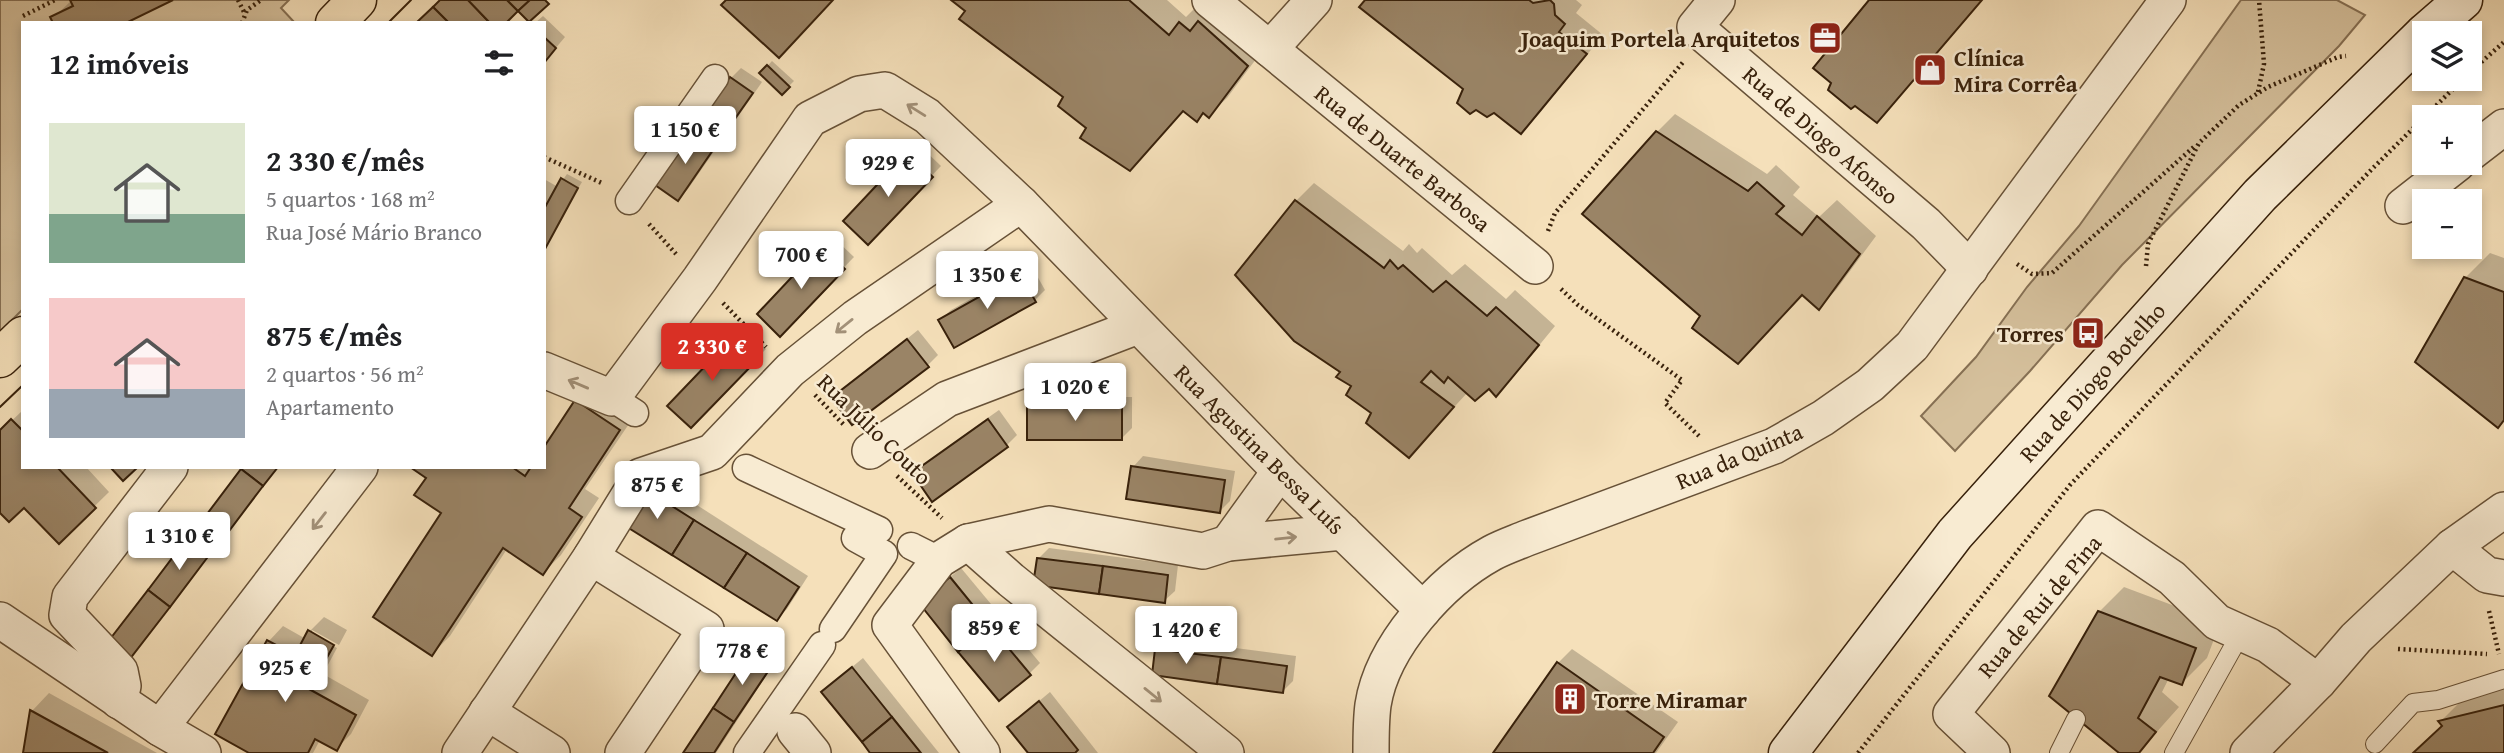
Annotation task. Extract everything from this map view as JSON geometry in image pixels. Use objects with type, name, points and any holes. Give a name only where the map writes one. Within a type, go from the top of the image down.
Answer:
[{"type":"main road","points":[[337,21],[358,0]]},
{"type":"main road","name":"Rua de Diogo Botelho","points":[[2439,21],[2463,0]]},
{"type":"main road","name":"Rua de Diogo Botelho","points":[[1788,753],[1955,534],[2260,195],[2412,46]]},
{"type":"main road","points":[[0,358],[21,338]]},
{"type":"street","name":"Rua de Duarte Barbosa","points":[[1210,0],[1535,267]]},
{"type":"street","points":[[1270,49],[1314,0]]},
{"type":"street","points":[[1705,36],[1695,27],[1717,0]]},
{"type":"street","name":"Rua da Quinta","points":[[1371,753],[1373,704],[1382,674],[1396,646],[1423,610],[1454,580],[1492,554],[1561,525],[1774,446],[1814,424],[1870,386],[1912,346],[2168,0]]},
{"type":"street","name":"Rua de Diogo Afonso","points":[[1705,36],[1926,225],[1978,258]]},
{"type":"street","points":[[629,201],[715,78]]},
{"type":"street","name":"Rua Agustina Bessa Luís","points":[[546,371],[623,405],[700,279],[810,119],[859,94],[885,90],[927,116],[1021,204],[1280,471],[1423,610]]},
{"type":"street","points":[[2482,144],[2504,127]]},
{"type":"street","points":[[2403,206],[2443,175]]},
{"type":"street","points":[[722,457],[790,370],[855,318],[1021,204]]},
{"type":"street","points":[[870,451],[947,399],[1138,326]]},
{"type":"street","points":[[460,753],[592,557],[640,476],[722,457],[872,527],[855,538],[884,554],[747,753]]},
{"type":"street","points":[[119,701],[123,686],[120,671],[67,615],[70,597],[168,469]]},
{"type":"street","points":[[160,728],[358,469]]},
{"type":"street","points":[[1228,543],[1280,471]]},
{"type":"street","points":[[2248,753],[2318,682],[2356,638],[2452,547],[2504,510]]},
{"type":"street","points":[[977,751],[890,625],[925,553],[1049,524],[1203,551],[1228,543],[1343,532]]},
{"type":"street","name":"Rua de Rui de Pina","points":[[1992,753],[1951,714],[2098,528],[2172,578],[2217,622],[2268,645],[2318,682]]},
{"type":"street","points":[[968,542],[1011,580],[1226,753]]},
{"type":"street","points":[[2452,547],[2487,575],[2496,593]]},
{"type":"street","points":[[592,557],[706,629],[623,753]]},
{"type":"street","points":[[0,620],[160,728],[203,753]]},
{"type":"street","points":[[487,712],[552,753]]},
{"type":"lane","points":[[2174,753],[2241,633]]},
{"type":"lane","points":[[2375,744],[2413,703],[2438,700],[2504,679]]},
{"type":"lane","points":[[2059,753],[2076,719]]},
{"type":"path","points":[[23,16],[55,0]]},
{"type":"path","points":[[238,0],[245,14]]},
{"type":"path","points":[[243,21],[247,10],[261,0]]},
{"type":"path","points":[[2258,93],[2264,64],[2259,0]]},
{"type":"path","points":[[1705,36],[1555,213],[1535,267],[1578,305],[1682,380],[1665,403],[1729,463]]},
{"type":"path","points":[[2482,61],[2504,42]]},
{"type":"path","points":[[1978,258],[2032,274],[2052,272],[2239,105],[2258,93],[2338,57],[2350,56]]},
{"type":"path","points":[[1858,753],[2070,485],[2372,169],[2451,91]]},
{"type":"path","points":[[2169,296],[2145,265],[2148,244],[2199,143]]},
{"type":"path","name":"Rua Júlio Couto","points":[[546,158],[614,188],[629,201],[700,279],[870,451],[968,542]]},
{"type":"path","points":[[2356,638],[2402,650],[2501,654],[2496,593]]},
{"type":"shaded area","points":[[0,0],[289,0],[281,8],[293,21],[21,21],[21,311],[0,332]]},
{"type":"shaded area","points":[[2241,0],[2337,0],[2365,15],[2339,46],[2122,265],[2030,371],[1955,451],[1921,416],[1976,357],[2027,287],[2079,226]]},
{"type":"building","points":[[70,0],[173,0],[130,21],[52,21],[50,17],[73,6]]},
{"type":"building","points":[[440,0],[468,0],[488,21],[447,21],[433,7]]},
{"type":"building","points":[[468,0],[507,0],[518,11],[508,21],[488,21]]},
{"type":"building","points":[[507,0],[530,0],[518,11]]},
{"type":"building","points":[[530,0],[545,0],[549,4],[530,21],[518,11]]},
{"type":"building","points":[[726,0],[833,0],[779,58],[721,5]]},
{"type":"building","points":[[951,0],[1129,0],[1169,35],[1179,22],[1190,31],[1198,21],[1248,66],[1209,118],[1203,113],[1197,122],[1183,111],[1130,171],[1080,138],[1086,128],[1058,106],[1063,97],[959,19],[965,11]]},
{"type":"building","points":[[1365,0],[1529,0],[1533,3],[1550,0],[1554,4],[1555,15],[1565,24],[1559,32],[1587,54],[1521,134],[1494,113],[1487,117],[1476,110],[1470,114],[1457,103],[1463,89],[1359,7]]},
{"type":"building","points":[[1869,0],[1982,0],[1877,123],[1855,106],[1851,109],[1828,90],[1831,83],[1813,68]]},
{"type":"building","points":[[433,7],[447,21],[418,21]]},
{"type":"building","points":[[546,39],[556,48],[546,60]]},
{"type":"building","points":[[767,65],[790,87],[782,95],[759,73]]},
{"type":"building","points":[[730,77],[753,93],[715,147],[692,131]]},
{"type":"building","points":[[692,131],[715,147],[678,201],[655,185]]},
{"type":"building","points":[[1656,131],[1748,191],[1757,182],[1784,206],[1776,214],[1802,235],[1817,216],[1860,254],[1819,310],[1802,295],[1738,364],[1692,328],[1700,316],[1582,214]]},
{"type":"building","points":[[907,153],[933,177],[868,245],[843,221]]},
{"type":"building","points":[[561,178],[578,188],[546,247],[546,205]]},
{"type":"building","points":[[1295,200],[1384,268],[1390,260],[1398,269],[1403,265],[1433,292],[1446,281],[1487,316],[1496,307],[1539,345],[1496,397],[1489,389],[1475,401],[1448,377],[1444,383],[1431,371],[1421,382],[1454,407],[1409,458],[1366,423],[1371,413],[1346,395],[1351,386],[1336,377],[1340,372],[1294,341],[1235,275]]},
{"type":"building","points":[[821,246],[845,269],[780,337],[757,314]]},
{"type":"building","points":[[1020,274],[1036,302],[954,348],[938,320]]},
{"type":"building","points":[[2464,277],[2504,292],[2504,420],[2498,428],[2415,362]]},
{"type":"building","points":[[733,337],[757,360],[691,428],[667,406]]},
{"type":"building","points":[[907,339],[929,367],[852,425],[831,398]]},
{"type":"building","points":[[575,400],[620,430],[569,508],[582,517],[543,575],[503,548],[432,656],[373,617],[441,513],[414,495],[426,478],[413,469],[515,469],[525,476],[530,469],[546,469],[546,444]]},
{"type":"building","points":[[1122,406],[1122,440],[1027,440],[1027,407]]},
{"type":"building","points":[[11,419],[21,429],[21,469],[59,469],[96,508],[59,544],[24,508],[9,522],[0,513],[0,430]]},
{"type":"building","points":[[988,419],[1008,447],[932,502],[912,473]]},
{"type":"building","points":[[1131,466],[1225,480],[1220,513],[1126,499]]},
{"type":"building","points":[[112,469],[136,469],[123,481]]},
{"type":"building","points":[[241,469],[276,469],[263,486]]},
{"type":"building","points":[[241,469],[263,486],[223,539],[201,522]]},
{"type":"building","points":[[642,487],[694,520],[672,555],[619,522]]},
{"type":"building","points":[[694,520],[747,553],[724,588],[672,555]]},
{"type":"building","points":[[188,537],[210,554],[170,607],[148,590]]},
{"type":"building","points":[[747,553],[799,587],[777,621],[724,588]]},
{"type":"building","points":[[1037,558],[1103,566],[1099,594],[1033,585]]},
{"type":"building","points":[[1103,566],[1168,575],[1165,603],[1099,594]]},
{"type":"building","points":[[950,577],[990,626],[958,652],[919,603]]},
{"type":"building","points":[[148,590],[170,607],[129,660],[107,643]]},
{"type":"building","points":[[2098,611],[2196,648],[2182,685],[2160,677],[2138,718],[2156,732],[2139,753],[2119,753],[2049,696]]},
{"type":"building","points":[[990,626],[1031,675],[999,701],[958,652]]},
{"type":"building","points":[[308,630],[334,645],[309,689],[356,715],[337,751],[315,739],[308,753],[249,753],[215,734],[267,640],[295,655]]},
{"type":"building","points":[[1155,649],[1221,657],[1217,684],[1152,675]]},
{"type":"building","points":[[749,653],[771,667],[734,722],[713,708]]},
{"type":"building","points":[[1221,657],[1287,666],[1283,693],[1217,684]]},
{"type":"building","name":"Torre Miramar","points":[[1557,662],[1664,737],[1653,753],[1493,753]]},
{"type":"building","points":[[852,667],[892,717],[862,742],[821,692]]},
{"type":"building","points":[[1039,701],[1078,750],[1075,753],[1028,753],[1007,727]]},
{"type":"building","points":[[2504,705],[2504,753],[2413,753],[2442,726],[2438,721]]},
{"type":"building","points":[[713,708],[734,722],[714,753],[683,753]]},
{"type":"building","points":[[30,710],[108,753],[23,753]]},
{"type":"building","points":[[892,717],[921,753],[870,753],[862,742]]},
{"type":"tram line","points":[[390,21],[411,0]]},
{"type":"tram line","points":[[0,407],[21,387]]},
{"type":"place","name":"Joaquim Portela Arquitetos","points":[[1825,38]]},
{"type":"place","name":"Clínica Mira Corrêa","points":[[1930,70]]},
{"type":"place","name":"Torres","points":[[2088,333]]},
{"type":"place","name":"Torre Miramar","points":[[1570,699]]}]
